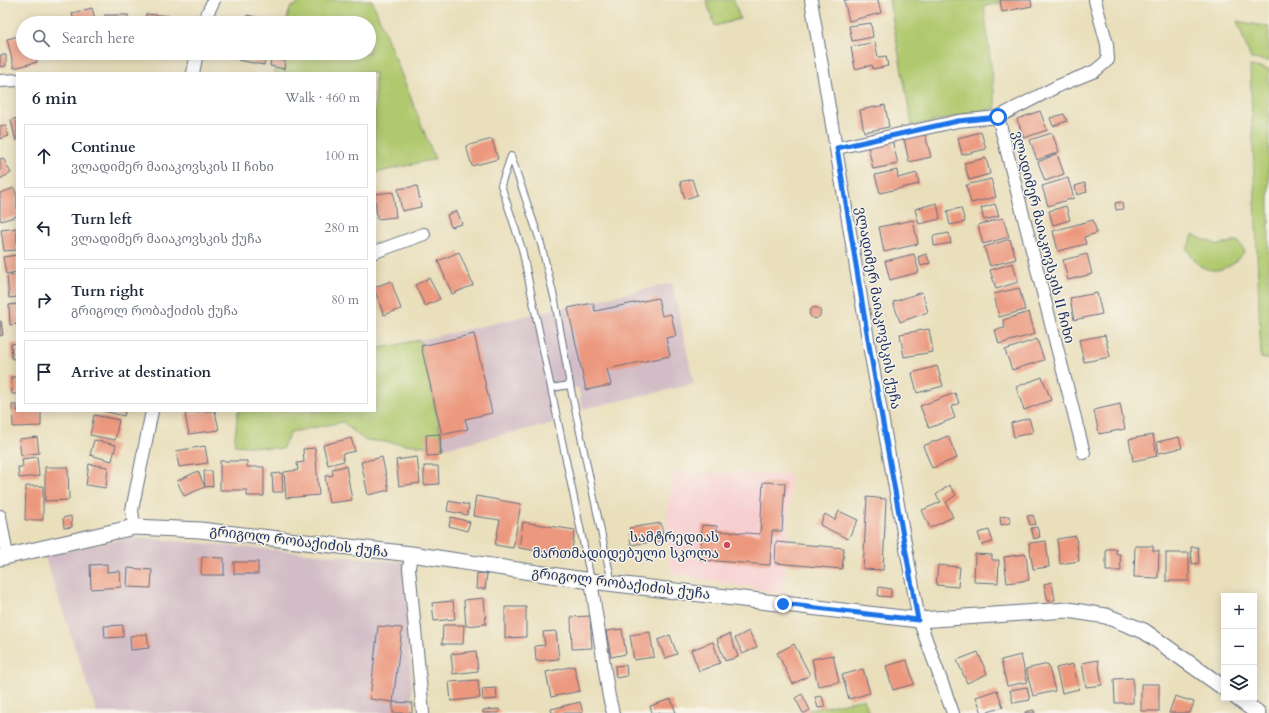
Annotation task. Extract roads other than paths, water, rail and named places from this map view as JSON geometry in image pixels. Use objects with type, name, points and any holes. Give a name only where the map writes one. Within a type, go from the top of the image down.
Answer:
[{"type":"street","points":[[205,16],[214,0]]},
{"type":"street","name":"ვლადიმერ მაიაკოვსკის ქუჩა","points":[[812,0],[869,345],[918,620],[953,713]]},
{"type":"street","points":[[998,117],[1058,86],[1094,72],[1108,60],[1107,44],[1096,0]]},
{"type":"street","points":[[193,72],[196,60]]},
{"type":"street","points":[[0,81],[16,80]]},
{"type":"street","name":"ვლადიმერ მაიაკოვსკის II ჩიხი","points":[[837,148],[958,121],[998,117],[1084,453]]},
{"type":"street","points":[[376,252],[424,234]]},
{"type":"street","points":[[134,527],[132,510],[152,412]]},
{"type":"street","points":[[0,516],[4,557]]},
{"type":"street","name":"გრიგოლ რობაქიძის ქუჩა","points":[[4,557],[134,527],[200,530],[411,554],[612,584],[918,620],[1068,610],[1106,616],[1144,631],[1221,686]]},
{"type":"street","points":[[411,554],[409,568],[423,713]]},
{"type":"street","points":[[591,581],[609,697],[613,713]]},
{"type":"street","points":[[1241,701],[1258,713]]},
{"type":"lane","points":[[591,581],[522,249],[501,185],[511,156],[541,244],[555,301],[570,385],[612,584]]},
{"type":"lane","points":[[551,388],[570,385]]},
{"type":"place","name":"სამტრედიას მართმადიდებული სკოლა","points":[[727,545]]}]
